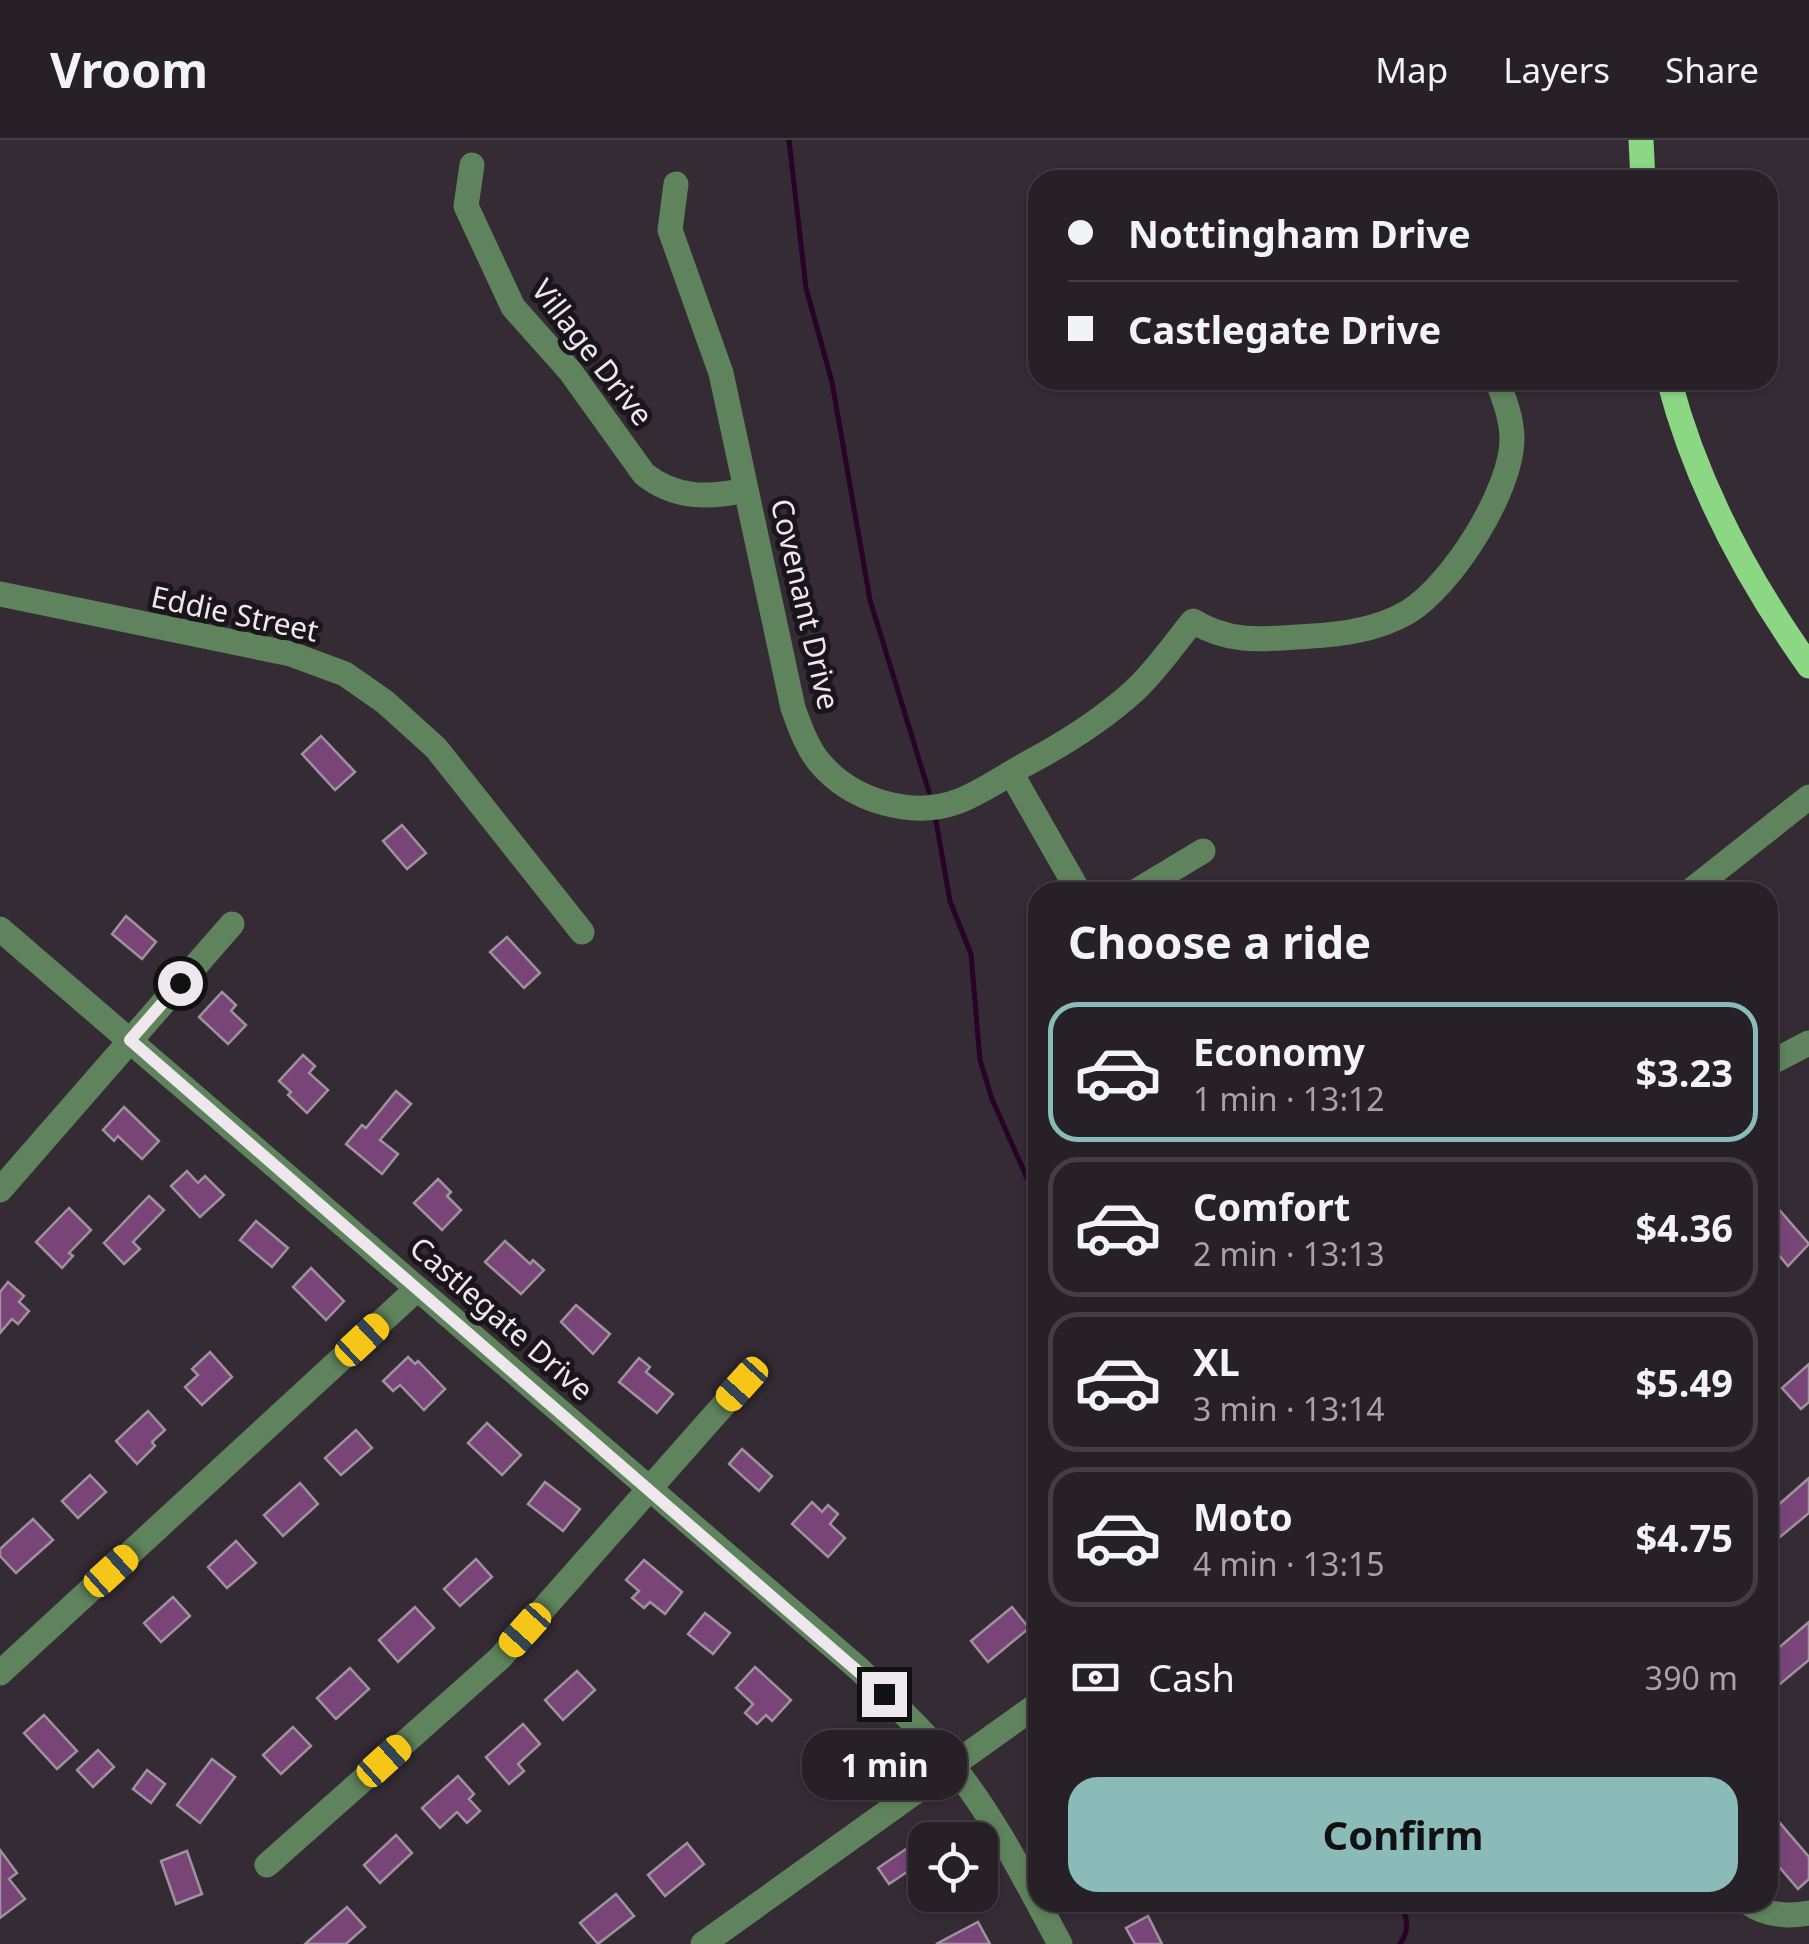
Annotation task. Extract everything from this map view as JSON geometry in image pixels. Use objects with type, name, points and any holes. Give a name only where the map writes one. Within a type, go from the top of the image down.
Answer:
[{"type":"main road","points":[[1641,140],[1642,170]]},
{"type":"main road","points":[[1673,390],[1690,445],[1726,532],[1809,666]]},
{"type":"street","name":"Village Drive","points":[[472,166],[466,206],[513,306],[570,370],[644,474],[684,494],[721,495],[746,490]]},
{"type":"street","name":"Covenant Drive","points":[[676,184],[670,230],[721,373],[793,708],[819,762],[840,782],[866,798],[894,805],[926,808],[958,802],[1011,773],[1119,705],[1138,688],[1193,621],[1235,639],[1323,635],[1381,625],[1408,612],[1432,594],[1483,521],[1508,468],[1512,439],[1500,390]]},
{"type":"street","name":"Eddie Street","points":[[0,594],[291,654],[345,674],[385,702],[436,748],[582,932]]},
{"type":"street","points":[[1011,773],[1073,882]]},
{"type":"street","points":[[1701,882],[1809,797]]},
{"type":"street","points":[[1152,882],[1203,851]]},
{"type":"street","points":[[0,1190],[232,924]]},
{"type":"street","name":"Castlegate Drive","points":[[0,929],[858,1669],[953,1766],[1028,1886]]},
{"type":"street","points":[[1778,1059],[1809,1042]]},
{"type":"street","points":[[0,1673],[418,1289]]},
{"type":"street","points":[[267,1864],[500,1658],[742,1384]]},
{"type":"street","points":[[703,1944],[1028,1711]]},
{"type":"street","name":"Castlegate Drive","points":[[1042,1912],[1060,1944]]},
{"type":"street","points":[[1764,1912],[1792,1916],[1809,1913]]},
{"type":"building","points":[[321,736],[355,772],[335,790],[302,754]]},
{"type":"building","points":[[402,825],[426,853],[407,869],[383,841]]},
{"type":"building","points":[[126,916],[156,942],[142,959],[112,934]]},
{"type":"building","points":[[507,937],[540,973],[524,988],[490,952]]},
{"type":"building","points":[[222,992],[236,1005],[231,1011],[246,1025],[228,1044],[199,1017]]},
{"type":"building","points":[[303,1055],[315,1066],[309,1073],[328,1090],[307,1113],[279,1081]]},
{"type":"building","points":[[396,1091],[411,1104],[380,1140],[398,1154],[382,1174],[346,1144],[362,1125],[366,1128]]},
{"type":"building","points":[[124,1107],[159,1141],[142,1159],[118,1136],[114,1141],[103,1130]]},
{"type":"building","points":[[187,1171],[198,1183],[205,1176],[224,1195],[200,1217],[171,1186]]},
{"type":"building","points":[[438,1179],[461,1210],[442,1230],[414,1203]]},
{"type":"building","points":[[149,1196],[164,1210],[133,1242],[140,1249],[124,1264],[104,1243]]},
{"type":"building","points":[[69,1208],[91,1230],[69,1253],[73,1256],[62,1268],[36,1242]]},
{"type":"building","points":[[1778,1208],[1809,1244],[1788,1266],[1778,1254]]},
{"type":"building","points":[[256,1221],[288,1248],[272,1267],[240,1240]]},
{"type":"building","points":[[505,1241],[530,1264],[533,1260],[544,1270],[521,1294],[485,1262]]},
{"type":"building","points":[[311,1268],[344,1301],[326,1320],[293,1287]]},
{"type":"building","points":[[8,1282],[24,1296],[19,1302],[29,1311],[18,1324],[12,1319],[0,1333],[0,1292]]},
{"type":"building","points":[[576,1305],[610,1334],[593,1354],[561,1322]]},
{"type":"building","points":[[210,1352],[232,1377],[202,1405],[185,1387],[198,1375],[192,1369]]},
{"type":"building","points":[[408,1357],[415,1364],[418,1361],[445,1389],[424,1410],[400,1385],[393,1391],[383,1381]]},
{"type":"building","points":[[639,1358],[650,1367],[646,1372],[673,1394],[657,1413],[619,1382]]},
{"type":"building","points":[[1809,1364],[1809,1402],[1801,1409],[1782,1388]]},
{"type":"building","points":[[148,1411],[165,1430],[137,1464],[116,1441]]},
{"type":"building","points":[[487,1423],[521,1455],[502,1475],[468,1443]]},
{"type":"building","points":[[356,1430],[372,1448],[341,1475],[325,1458]]},
{"type":"building","points":[[742,1449],[772,1476],[759,1491],[729,1464]]},
{"type":"building","points":[[90,1475],[106,1492],[78,1518],[62,1501]]},
{"type":"building","points":[[1809,1478],[1809,1513],[1778,1539],[1778,1505]]},
{"type":"building","points":[[545,1482],[580,1509],[563,1531],[528,1504]]},
{"type":"building","points":[[300,1483],[318,1504],[283,1536],[264,1515]]},
{"type":"building","points":[[812,1502],[822,1512],[828,1505],[838,1514],[830,1524],[845,1538],[828,1557],[792,1524]]},
{"type":"building","points":[[33,1519],[53,1540],[16,1573],[0,1556],[0,1549]]},
{"type":"building","points":[[236,1541],[256,1563],[227,1588],[208,1567]]},
{"type":"building","points":[[476,1559],[492,1577],[460,1606],[444,1589]]},
{"type":"building","points":[[644,1560],[682,1592],[665,1614],[650,1602],[644,1608],[632,1598],[639,1591],[626,1580]]},
{"type":"building","points":[[173,1597],[190,1616],[161,1642],[144,1623]]},
{"type":"building","points":[[415,1607],[434,1628],[398,1662],[379,1640]]},
{"type":"building","points":[[1012,1607],[1028,1627],[988,1662],[971,1641]]},
{"type":"building","points":[[705,1613],[730,1633],[713,1654],[688,1634]]},
{"type":"building","points":[[1809,1622],[1809,1660],[1778,1686],[1778,1648]]},
{"type":"building","points":[[755,1667],[791,1700],[772,1721],[766,1715],[757,1724],[745,1713],[753,1704],[736,1688]]},
{"type":"building","points":[[350,1668],[369,1689],[336,1719],[317,1698]]},
{"type":"building","points":[[577,1671],[595,1690],[563,1720],[545,1700]]},
{"type":"building","points":[[44,1715],[77,1751],[57,1769],[24,1733]]},
{"type":"building","points":[[523,1724],[540,1744],[518,1764],[524,1771],[509,1784],[486,1757]]},
{"type":"building","points":[[293,1727],[311,1746],[281,1774],[263,1755]]},
{"type":"building","points":[[98,1750],[114,1767],[93,1787],[77,1770]]},
{"type":"building","points":[[212,1759],[235,1777],[200,1823],[177,1805]]},
{"type":"building","points":[[147,1770],[165,1784],[151,1803],[133,1789]]},
{"type":"building","points":[[458,1776],[474,1794],[469,1799],[480,1811],[467,1823],[457,1812],[440,1828],[422,1808]]},
{"type":"building","points":[[1778,1821],[1809,1857],[1809,1879],[1798,1889],[1778,1866]]},
{"type":"building","points":[[396,1835],[412,1853],[380,1883],[364,1865]]},
{"type":"building","points":[[687,1843],[704,1864],[665,1896],[648,1875]]},
{"type":"building","points":[[908,1848],[908,1874],[889,1884],[878,1868]]},
{"type":"building","points":[[0,1850],[17,1873],[9,1879],[25,1899],[0,1918]]},
{"type":"building","points":[[187,1851],[202,1894],[176,1904],[161,1861]]},
{"type":"building","points":[[616,1894],[634,1916],[598,1944],[580,1923]]},
{"type":"building","points":[[347,1907],[365,1927],[346,1944],[305,1944]]},
{"type":"building","points":[[1148,1916],[1162,1944],[1135,1944],[1126,1928]]},
{"type":"building","points":[[978,1922],[990,1944],[936,1944]]},
{"type":"waterway","points":[[789,140],[806,288],[832,382],[870,600],[929,792]]},
{"type":"waterway","points":[[936,821],[950,901],[971,954],[980,1060],[992,1099],[1028,1179]]},
{"type":"waterway","points":[[1400,1944],[1405,1934],[1405,1912]]},
{"type":"route","points":[[180,983],[130,1040],[884,1694]]}]
